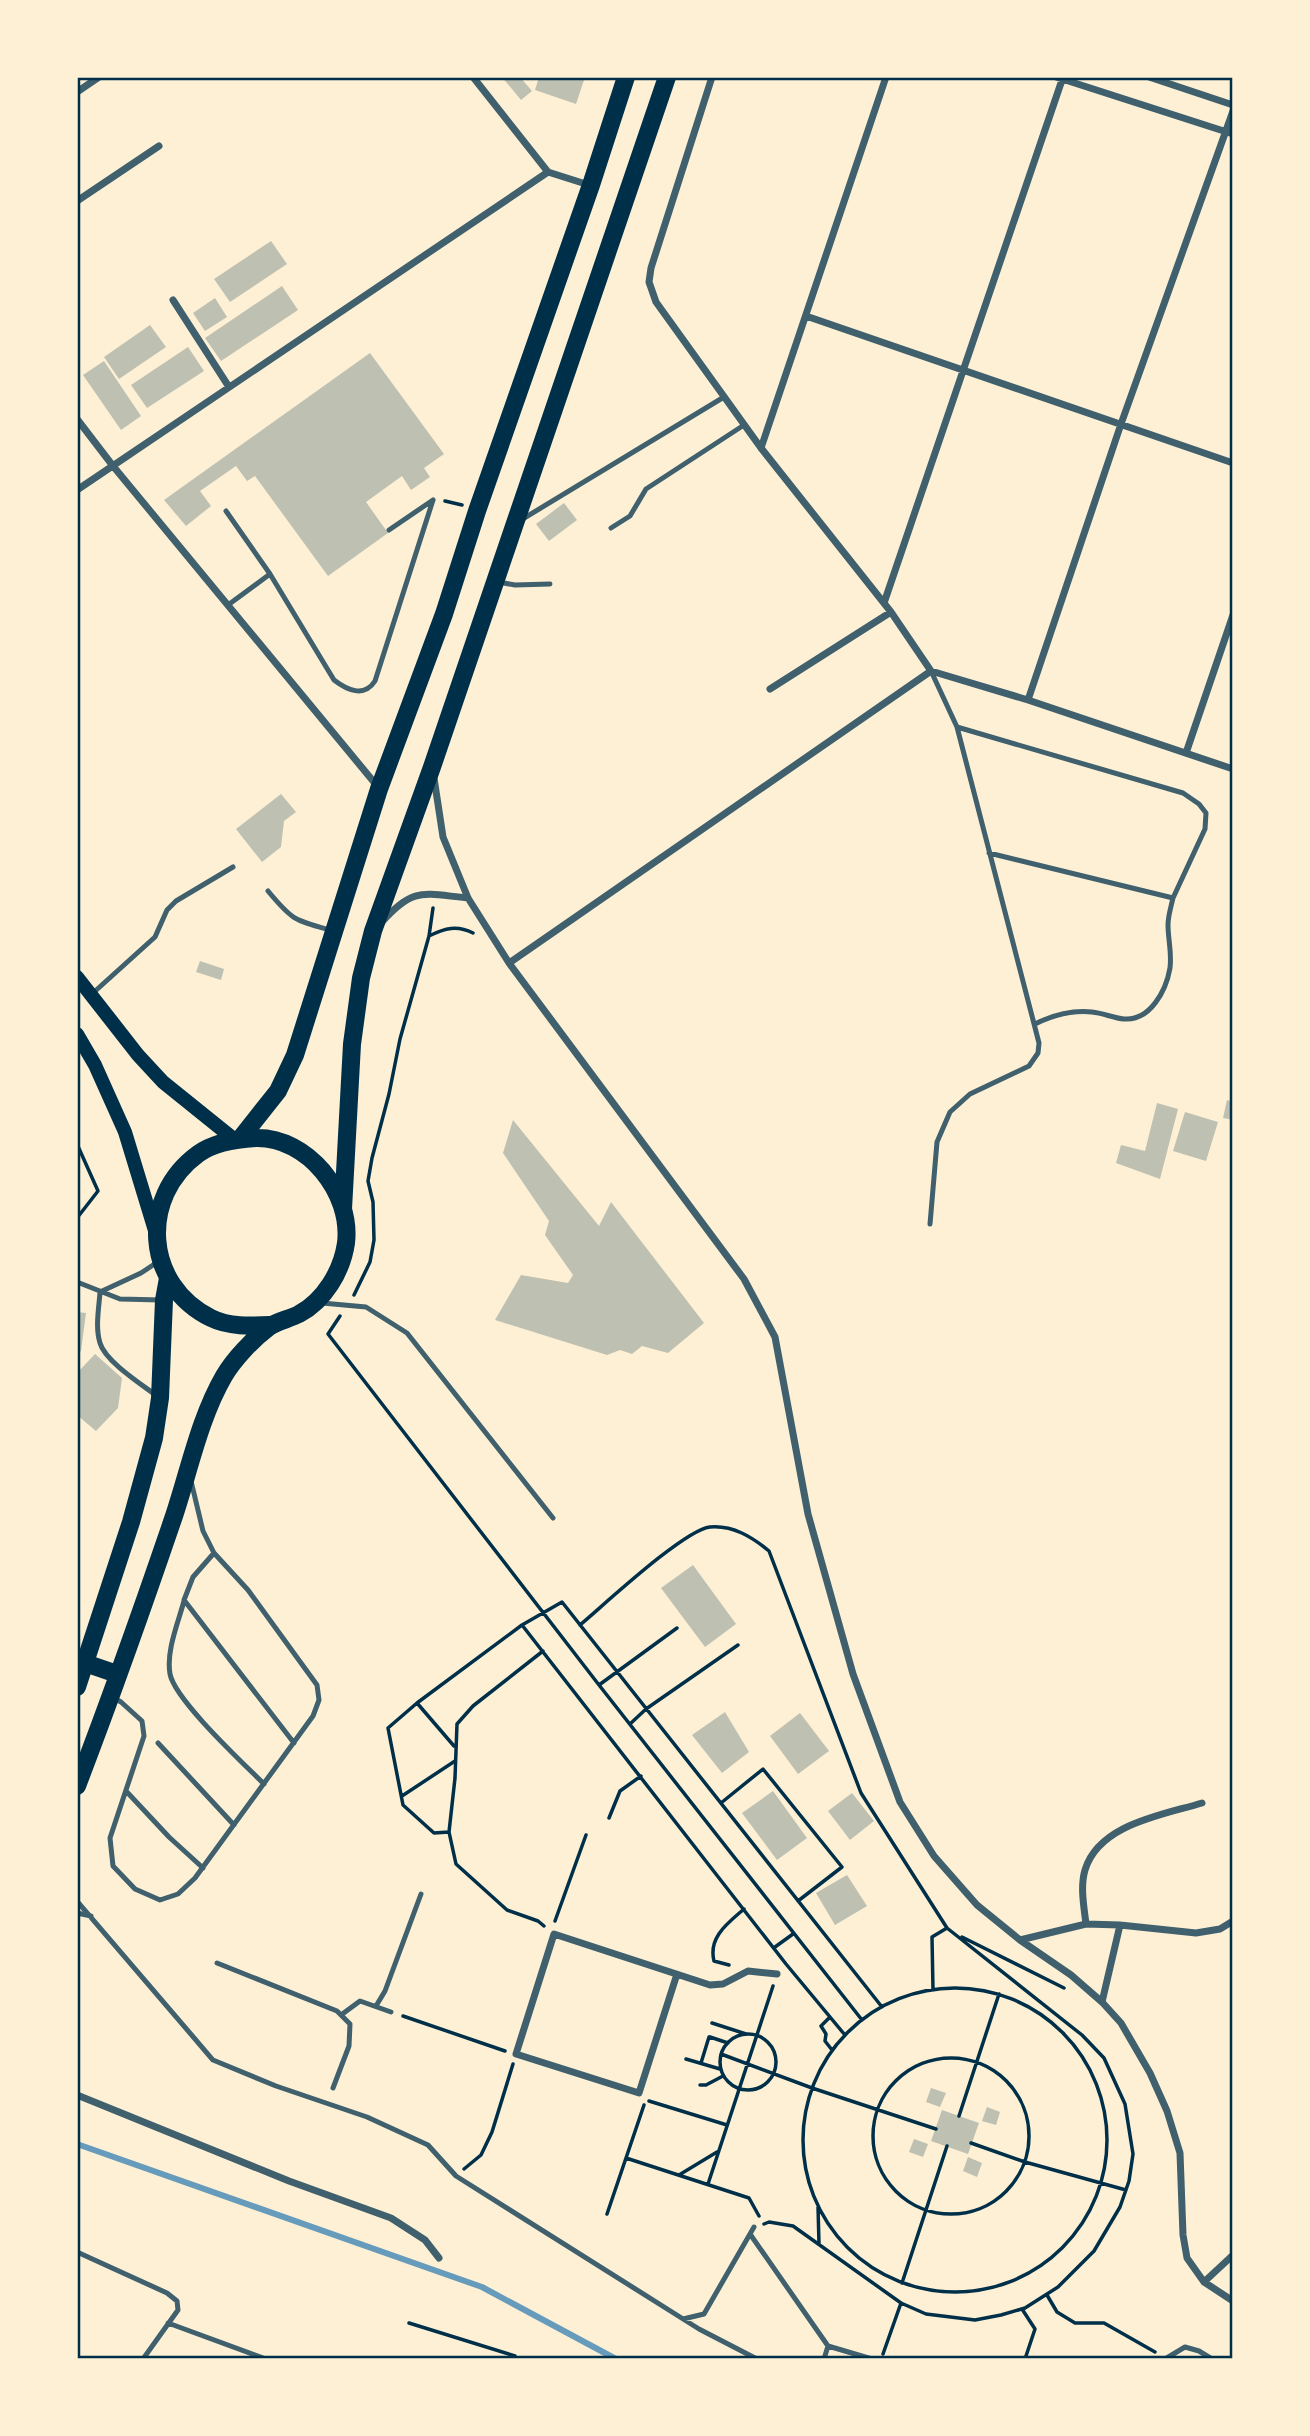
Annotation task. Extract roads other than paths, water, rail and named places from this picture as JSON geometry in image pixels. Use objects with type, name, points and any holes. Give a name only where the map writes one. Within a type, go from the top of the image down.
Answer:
[{"type":"main road","points":[[237,1140],[278,1091],[295,1055],[379,789],[444,614],[626,77]]},
{"type":"main road","points":[[343,1209],[352,1044],[361,978],[373,931],[432,767],[667,77]]},
{"type":"main road","points":[[77,977],[138,1055],[172,1091],[237,1140]]},
{"type":"main road","points":[[77,1034],[95,1065],[125,1132],[156,1235],[160,1260],[168,1278],[187,1302],[212,1318],[240,1326],[270,1325],[302,1313],[316,1303],[327,1290],[342,1262],[346,1226],[335,1187],[321,1168],[303,1153],[283,1143],[260,1138],[237,1140],[200,1152],[176,1174],[160,1203],[156,1235]]},
{"type":"main road","points":[[77,1688],[131,1522],[154,1438],[160,1398],[164,1300],[168,1278]]},
{"type":"main road","points":[[77,1786],[111,1697],[207,1414],[225,1374],[270,1325]]},
{"type":"main road","points":[[85,1663],[117,1674]]},
{"type":"street","points":[[77,92],[99,77]]},
{"type":"street","points":[[473,77],[548,172],[591,185]]},
{"type":"street","points":[[712,77],[651,268],[649,282],[656,302],[761,448],[891,612],[931,671],[1028,700],[1233,769]]},
{"type":"street","points":[[761,448],[886,77]]},
{"type":"street","points":[[1149,77],[1233,105]]},
{"type":"street","points":[[884,603],[1060,78],[1229,133]]},
{"type":"street","points":[[1028,700],[1121,424],[1229,133],[1233,111]]},
{"type":"street","points":[[77,201],[159,146]]},
{"type":"street","points":[[77,490],[548,172]]},
{"type":"street","points":[[173,300],[229,387]]},
{"type":"street","points":[[806,316],[1233,463]]},
{"type":"street","points":[[77,419],[379,789]]},
{"type":"street","points":[[770,689],[891,612]]},
{"type":"street","points":[[1186,753],[1233,615]]},
{"type":"street","points":[[509,963],[931,671]]},
{"type":"street","points":[[432,767],[443,837],[468,898],[509,963],[744,1279],[775,1337],[808,1514],[853,1674],[900,1801],[934,1856],[977,1905],[1102,2002],[1127,2033],[1150,2073],[1167,2111],[1180,2152],[1183,2235],[1187,2258],[1204,2282],[1233,2301]]},
{"type":"street","points":[[373,931],[398,903],[420,894],[468,898]]},
{"type":"street","points":[[1086,1924],[1085,1870],[1093,1853],[1114,1833],[1202,1803]]},
{"type":"street","points":[[1020,1940],[1086,1924],[1196,1933],[1220,1929],[1233,1921]]},
{"type":"street","points":[[1102,2002],[1120,1925]]},
{"type":"street","points":[[677,1974],[639,2093],[516,2054],[554,1934],[677,1974],[710,1985],[723,1984],[748,1971],[777,1974]]},
{"type":"street","points":[[77,2095],[289,2181],[391,2218],[425,2239],[439,2258]]},
{"type":"street","points":[[1204,2282],[1233,2255]]},
{"type":"lane","points":[[515,523],[724,397]]},
{"type":"lane","points":[[611,528],[630,516],[646,489],[744,425]]},
{"type":"lane","points":[[226,511],[270,574],[334,680],[346,690],[361,691],[371,687],[375,681],[433,500],[389,530]]},
{"type":"lane","points":[[228,605],[270,574]]},
{"type":"lane","points":[[495,582],[515,585],[550,584]]},
{"type":"lane","points":[[930,1224],[937,1142],[950,1112],[970,1094],[1029,1066],[1038,1053],[1039,1043],[957,727],[931,671]]},
{"type":"lane","points":[[957,727],[1183,793],[1199,804],[1206,813],[1205,830],[1173,898],[1168,925],[1170,969],[1163,991],[1149,1011],[1138,1018],[1124,1019],[1091,1012],[1068,1012],[1049,1016],[1035,1024]]},
{"type":"lane","points":[[989,853],[1173,898]]},
{"type":"lane","points":[[91,995],[155,937],[167,910],[176,901],[233,867]]},
{"type":"lane","points":[[268,891],[288,916],[333,931]]},
{"type":"lane","points":[[100,1293],[141,1273],[160,1260]]},
{"type":"lane","points":[[77,1282],[120,1299],[164,1300]]},
{"type":"lane","points":[[100,1293],[97,1333],[100,1347],[121,1369],[160,1398]]},
{"type":"lane","points":[[316,1303],[366,1307],[407,1333],[553,1518]]},
{"type":"lane","points":[[111,1697],[121,1702],[142,1721],[144,1736],[110,1838],[113,1866],[135,1889],[160,1899],[178,1894],[203,1868],[294,1743],[313,1716],[319,1700],[317,1685],[248,1590],[214,1553],[203,1531],[192,1485],[191,1467]]},
{"type":"lane","points":[[214,1553],[193,1577],[184,1600],[169,1660],[173,1683],[195,1713],[264,1784]]},
{"type":"lane","points":[[184,1600],[294,1743]]},
{"type":"lane","points":[[158,1743],[234,1825]]},
{"type":"lane","points":[[127,1791],[169,1837],[203,1868]]},
{"type":"lane","points":[[376,2006],[386,1991],[421,1894]]},
{"type":"lane","points":[[77,1901],[213,2060],[276,2086],[367,2117],[428,2145],[456,2176],[682,2319],[757,2359]]},
{"type":"lane","points":[[77,1913],[91,1916]]},
{"type":"lane","points":[[217,1963],[337,2011],[350,2024],[349,2046],[333,2088]]},
{"type":"lane","points":[[341,2015],[360,2001],[391,2012]]},
{"type":"lane","points":[[682,2319],[704,2314],[754,2227]]},
{"type":"lane","points":[[750,2234],[828,2346],[872,2359]]},
{"type":"lane","points":[[77,2252],[167,2293],[177,2301],[178,2310],[143,2359]]},
{"type":"lane","points":[[169,2323],[266,2359]]},
{"type":"lane","points":[[824,2359],[828,2346]]},
{"type":"lane","points":[[1166,2358],[1185,2347],[1212,2359]]},
{"type":"waterway","points":[[77,2144],[482,2287],[616,2359]]}]
